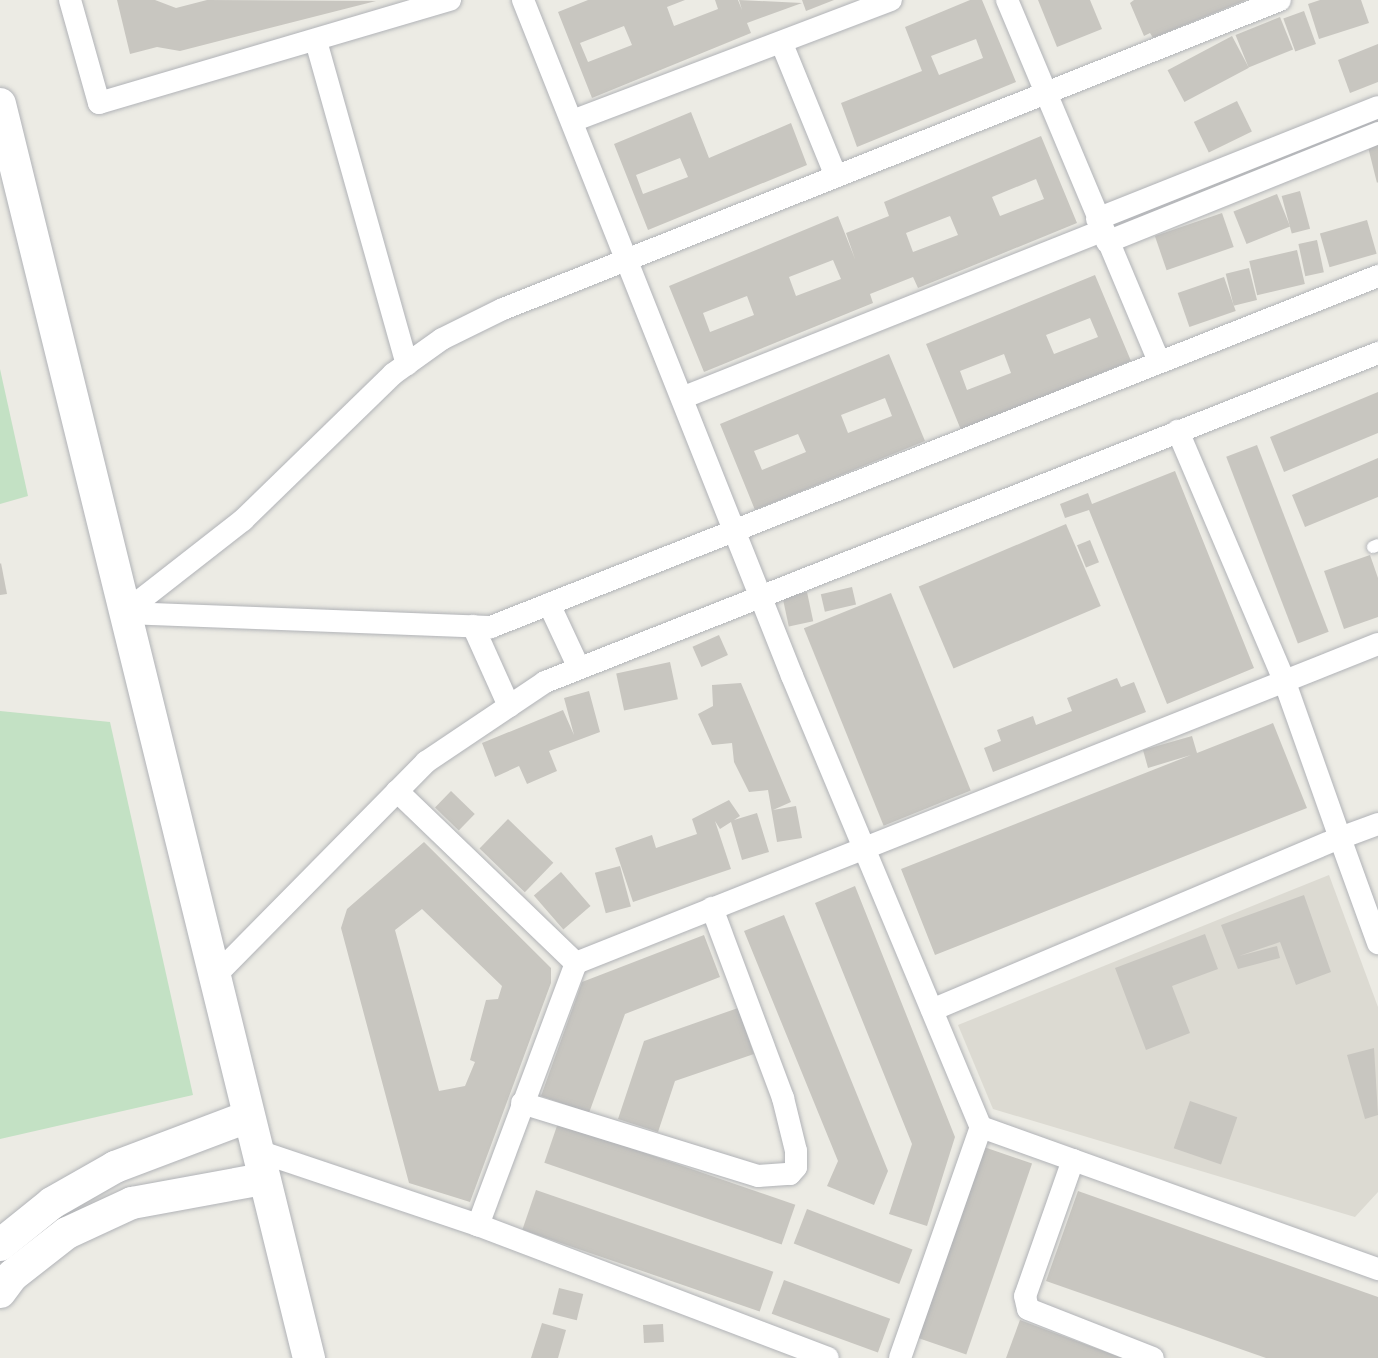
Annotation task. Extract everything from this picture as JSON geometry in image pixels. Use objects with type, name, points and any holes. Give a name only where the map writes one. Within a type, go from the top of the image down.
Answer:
[{"type":"street","points":[[70,0],[99,103],[450,0]]},
{"type":"street","points":[[523,0],[575,120],[761,597],[981,1127],[900,1358]]},
{"type":"street","points":[[575,120],[782,44],[891,0]]},
{"type":"street","points":[[1007,0],[1158,361]]},
{"type":"street","points":[[124,613],[243,520],[407,364],[442,339],[503,309],[630,261],[836,176],[1280,0]]},
{"type":"street","points":[[316,41],[407,364]]},
{"type":"street","points":[[782,44],[836,176]]},
{"type":"street","points":[[0,104],[215,976],[247,1118],[309,1358]]},
{"type":"street","points":[[1102,231],[1378,107]]},
{"type":"street","points":[[682,398],[1102,231],[1378,133]]},
{"type":"street","points":[[124,613],[491,627],[1158,361],[1378,276]]},
{"type":"street","points":[[215,976],[426,762],[545,682],[1378,353]]},
{"type":"street","points":[[1178,431],[1284,680],[1378,943]]},
{"type":"street","points":[[549,604],[579,668]]},
{"type":"street","points":[[473,626],[509,706]]},
{"type":"street","points":[[478,1225],[576,963],[863,845],[1378,644]]},
{"type":"street","points":[[397,791],[576,963]]},
{"type":"street","points":[[932,1010],[1378,824]]},
{"type":"street","points":[[522,1103],[758,1176],[790,1174],[796,1167],[796,1151],[783,1098],[712,908]]},
{"type":"street","points":[[0,1245],[52,1203],[115,1167],[247,1118]]},
{"type":"street","points":[[981,1127],[1378,1269]]},
{"type":"street","points":[[1073,1160],[1025,1296],[1028,1309],[1153,1358]]},
{"type":"street","points":[[7,1283],[67,1233],[132,1203],[259,1165],[478,1225],[828,1358]]},
{"type":"shaded area","points":[[1329,875],[1378,1007],[1378,1192],[1355,1217],[993,1109],[958,1025]]},
{"type":"green space","points":[[0,369],[28,496],[0,504]]},
{"type":"green space","points":[[0,711],[110,722],[193,1095],[0,1139]]},
{"type":"building","points":[[117,0],[155,0],[176,8],[207,0],[376,1],[180,51],[157,47],[130,54]]},
{"type":"building","points":[[588,0],[685,0],[667,7],[674,26],[718,9],[715,0],[738,0],[742,10],[739,0],[802,3],[747,23],[751,33],[592,98],[558,12]],"holes":[[[624,26],[632,45],[588,62],[580,43]]]},
{"type":"building","points":[[802,0],[834,0],[806,11]]},
{"type":"building","points":[[970,0],[982,0],[1016,82],[857,147],[841,103],[922,71],[905,27]],"holes":[[[976,39],[983,58],[939,75],[931,56]]]},
{"type":"building","points":[[1038,0],[1090,0],[1102,29],[1057,47]]},
{"type":"building","points":[[1134,0],[1246,0],[1153,38],[1150,33],[1144,36],[1130,3]]},
{"type":"building","points":[[1320,0],[1361,0],[1369,23],[1319,39],[1308,4]]},
{"type":"building","points":[[1304,11],[1316,44],[1295,51],[1283,19]]},
{"type":"building","points":[[1280,17],[1293,49],[1249,67],[1235,35]]},
{"type":"building","points":[[1232,36],[1249,68],[1184,102],[1168,70]]},
{"type":"building","points":[[1378,44],[1378,82],[1350,93],[1338,60]]},
{"type":"building","points":[[1237,101],[1252,132],[1209,153],[1194,122]]},
{"type":"building","points":[[691,112],[709,158],[791,123],[807,165],[648,230],[614,144]],"holes":[[[680,158],[688,177],[643,194],[636,175]]]},
{"type":"building","points":[[1041,136],[1077,223],[918,288],[913,277],[870,294],[873,303],[704,372],[669,286],[838,216],[855,259],[846,233],[889,216],[884,202]],"holes":[[[1036,179],[1044,199],[1000,216],[992,197]],[[950,216],[958,235],[913,252],[906,233]],[[833,260],[841,279],[796,296],[789,277]],[[747,296],[754,315],[710,332],[703,313]]]},
{"type":"building","points":[[1378,144],[1378,182],[1377,183],[1368,147]]},
{"type":"building","points":[[1300,191],[1310,229],[1292,234],[1282,196]]},
{"type":"building","points":[[1277,194],[1290,226],[1247,244],[1233,212]]},
{"type":"building","points":[[1222,213],[1234,247],[1167,270],[1155,236]]},
{"type":"building","points":[[1367,220],[1377,254],[1330,267],[1320,234]]},
{"type":"building","points":[[1317,240],[1324,272],[1305,276],[1298,244]]},
{"type":"building","points":[[1297,250],[1305,284],[1257,295],[1249,261]]},
{"type":"building","points":[[1249,268],[1257,300],[1234,306],[1226,274]]},
{"type":"building","points":[[1095,275],[1131,361],[961,430],[926,344]],"holes":[[[1090,318],[1098,337],[1054,354],[1046,335]],[[1004,354],[1011,373],[967,390],[960,371]]]},
{"type":"building","points":[[1224,277],[1236,311],[1189,327],[1178,293]]},
{"type":"building","points":[[889,354],[925,441],[755,510],[720,424]],"holes":[[[885,398],[892,416],[848,433],[841,415]],[[798,434],[806,452],[762,470],[754,451]]]},
{"type":"building","points":[[1378,392],[1378,433],[1284,472],[1270,437]]},
{"type":"building","points":[[1257,445],[1329,632],[1298,644],[1226,457]]},
{"type":"building","points":[[1378,458],[1378,497],[1305,527],[1292,495]]},
{"type":"building","points":[[1175,471],[1254,668],[1167,704],[1089,510],[1065,518],[1060,504],[1088,493],[1092,504]]},
{"type":"building","points":[[1066,524],[1101,606],[953,668],[919,587]]},
{"type":"building","points":[[1090,540],[1099,562],[1086,567],[1077,545]]},
{"type":"building","points":[[1370,555],[1378,578],[1378,617],[1344,629],[1324,571]]},
{"type":"building","points":[[0,564],[7,594],[0,595]]},
{"type":"building","points":[[852,587],[856,605],[825,612],[821,594]]},
{"type":"building","points":[[807,592],[813,621],[789,627],[783,597]]},
{"type":"building","points":[[891,593],[971,790],[884,826],[804,628]]},
{"type":"building","points":[[719,635],[728,655],[701,667],[693,647]]},
{"type":"building","points":[[670,662],[678,699],[624,711],[616,673]]},
{"type":"building","points":[[1117,678],[1121,687],[1134,682],[1146,712],[993,772],[984,748],[1001,741],[997,730],[1033,716],[1036,725],[1072,711],[1067,698]]},
{"type":"building","points":[[741,683],[791,802],[773,810],[796,806],[802,838],[777,842],[768,790],[749,792],[734,762],[732,743],[712,745],[698,714],[713,706],[712,685]]},
{"type":"building","points":[[589,691],[600,732],[549,751],[557,771],[527,784],[519,766],[495,777],[482,743],[563,710],[574,735],[564,698]]},
{"type":"building","points":[[1273,723],[1307,808],[935,955],[901,869],[1191,755],[1148,768],[1143,750],[1192,736],[1197,753]]},
{"type":"building","points":[[451,791],[475,814],[459,830],[435,808]]},
{"type":"building","points":[[729,800],[740,816],[734,820],[757,813],[769,852],[742,860],[731,822],[720,829],[715,821],[731,869],[633,902],[615,848],[652,835],[656,848],[697,834],[692,819]]},
{"type":"building","points":[[508,819],[553,863],[525,892],[480,848]]},
{"type":"building","points":[[424,842],[551,968],[551,983],[470,1202],[409,1183],[341,928],[347,909]],"holes":[[[422,909],[502,986],[498,999],[486,1000],[470,1060],[475,1062],[465,1086],[439,1091],[395,930]]]},
{"type":"building","points":[[620,866],[631,907],[606,913],[595,873]]},
{"type":"building","points":[[561,872],[591,906],[563,930],[534,896]]},
{"type":"building","points":[[855,886],[955,1137],[927,1226],[889,1214],[912,1144],[815,903]]},
{"type":"building","points":[[1304,895],[1331,972],[1296,985],[1280,942],[1239,956],[1277,946],[1280,958],[1238,969],[1221,925]]},
{"type":"building","points":[[784,915],[888,1171],[874,1205],[827,1186],[838,1161],[744,931]]},
{"type":"building","points":[[1205,934],[1218,969],[1172,986],[1190,1033],[1146,1050],[1115,968]]},
{"type":"building","points":[[704,935],[720,977],[625,1014],[589,1113],[541,1096],[582,982]]},
{"type":"building","points":[[738,1008],[754,1054],[675,1081],[658,1132],[618,1119],[644,1041]]},
{"type":"building","points":[[1374,1048],[1378,1115],[1365,1119],[1347,1055]]},
{"type":"building","points":[[1190,1101],[1237,1117],[1221,1165],[1174,1148]]},
{"type":"building","points":[[558,1123],[795,1205],[782,1244],[544,1163]]},
{"type":"building","points":[[981,1146],[1032,1164],[966,1355],[915,1337]]},
{"type":"building","points":[[536,1190],[773,1272],[760,1311],[522,1230]]},
{"type":"building","points":[[1078,1191],[1378,1297],[1378,1358],[1266,1358],[1046,1281]]},
{"type":"building","points":[[807,1209],[912,1249],[899,1284],[794,1244]]},
{"type":"building","points":[[784,1280],[890,1319],[878,1352],[772,1314]]},
{"type":"building","points":[[559,1288],[583,1294],[577,1320],[552,1314]]},
{"type":"building","points":[[1020,1320],[1122,1358],[1006,1358]]},
{"type":"building","points":[[542,1323],[566,1330],[558,1358],[531,1358]]},
{"type":"building","points":[[663,1324],[664,1342],[644,1343],[643,1325]]}]
